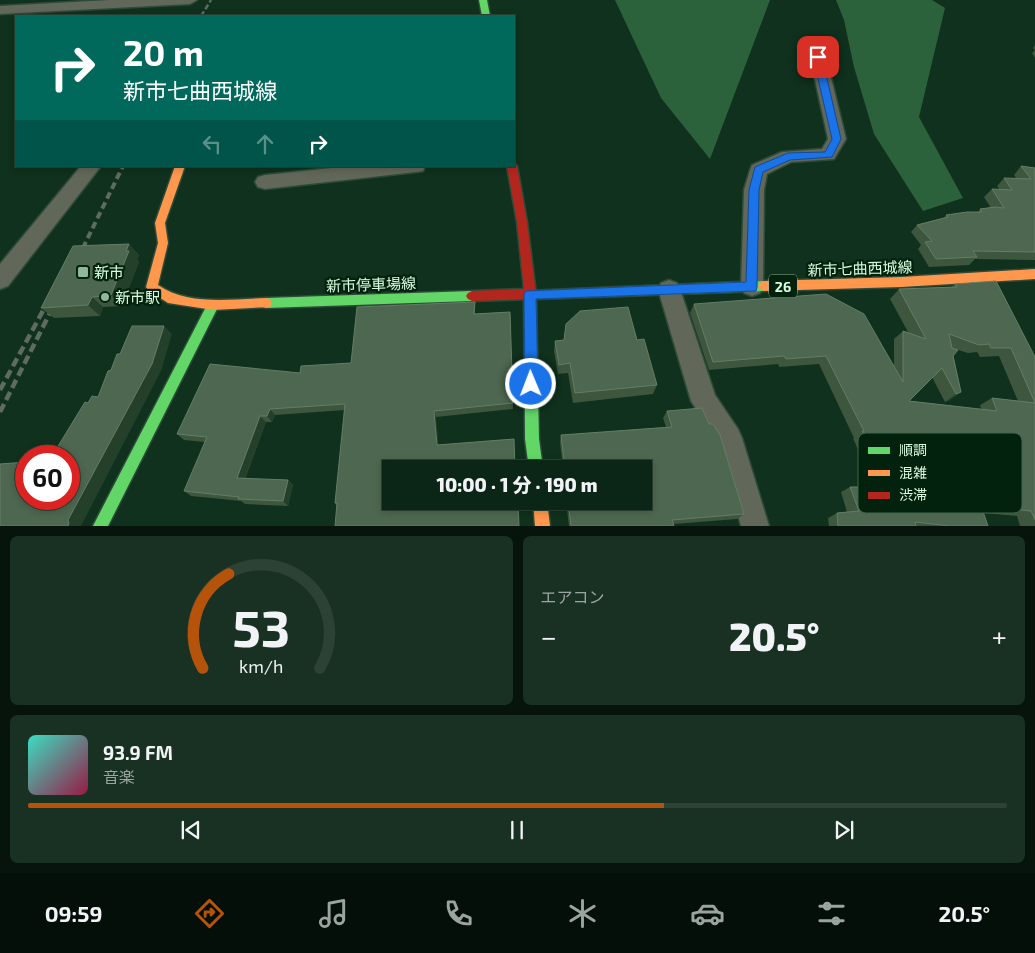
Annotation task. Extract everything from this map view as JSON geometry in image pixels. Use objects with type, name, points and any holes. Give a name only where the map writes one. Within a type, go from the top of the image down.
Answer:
[{"type":"main road","points":[[483,0],[486,15]]},
{"type":"main road","name":"新市停車場線","points":[[180,167],[160,223],[163,243],[152,287],[168,298],[213,305],[530,294]]},
{"type":"main road","points":[[512,167],[522,222],[530,294],[532,438],[535,460]]},
{"type":"main road","name":"新市七曲西城線","points":[[530,294],[752,287],[996,285],[1035,274]]},
{"type":"main road","points":[[100,526],[213,305]]},
{"type":"main road","points":[[541,510],[543,526]]},
{"type":"street","points":[[0,10],[190,0]]},
{"type":"street","points":[[179,15],[190,0]]},
{"type":"street","points":[[752,287],[754,190],[759,170],[788,156],[828,155],[837,139],[818,57]]},
{"type":"street","points":[[0,280],[91,167]]},
{"type":"street","points":[[265,182],[407,167]]},
{"type":"street","points":[[669,289],[704,401],[729,438],[755,526]]},
{"type":"green space","points":[[615,0],[770,0],[710,159],[661,98]]},
{"type":"green space","points":[[836,0],[932,0],[945,8],[919,117],[963,198],[923,211],[874,134],[854,67],[844,20]]},
{"type":"building","points":[[1021,166],[1035,168],[1035,252],[973,251],[977,257],[936,259],[925,242],[932,241],[917,225],[948,217],[946,215],[982,212],[980,209],[995,207],[1004,208],[992,189],[1012,190],[1004,178],[1031,179]]},
{"type":"building","points":[[129,244],[126,251],[129,251],[111,295],[92,297],[88,305],[41,308],[73,246]]},
{"type":"building","points":[[996,281],[1035,357],[1035,403],[1035,520],[1031,511],[1022,510],[1022,433],[863,433],[862,431],[864,431],[826,356],[786,359],[784,356],[713,362],[694,304],[826,294],[864,314],[903,382],[903,331],[926,339],[899,289],[957,287],[955,284]],"holes":[[[949,334],[979,345],[989,344],[991,348],[1011,348],[1035,403],[992,398],[997,411],[909,401],[942,368],[956,394],[961,392],[953,356],[958,350],[952,348]]]},
{"type":"building","points":[[475,302],[474,314],[510,312],[513,403],[434,411],[437,445],[514,439],[515,460],[382,460],[382,510],[518,510],[519,526],[335,526],[337,503],[335,503],[345,404],[270,409],[267,416],[260,416],[237,478],[288,480],[283,501],[238,499],[239,497],[184,491],[207,437],[177,434],[210,364],[300,373],[301,366],[351,363],[357,307]]},
{"type":"building","points":[[628,307],[637,340],[644,339],[657,385],[575,393],[570,363],[559,365],[555,341],[564,340],[566,324],[580,311]]},
{"type":"building","points":[[132,326],[164,326],[152,364],[80,498],[80,445],[59,445],[85,402],[88,403],[92,396],[98,397],[108,371],[111,370],[117,354],[120,354]]},
{"type":"building","points":[[702,408],[709,424],[713,424],[720,435],[744,514],[672,520],[674,526],[571,526],[569,510],[652,510],[652,460],[564,460],[561,435],[672,427],[667,411]]},
{"type":"building","points":[[15,463],[15,510],[73,510],[68,520],[68,526],[0,526],[0,464]]},
{"type":"building","points":[[850,487],[858,487],[858,508]]},
{"type":"building","points":[[858,511],[858,513],[983,513],[988,526],[950,526],[915,522],[916,526],[838,526],[837,513]]},
{"type":"railway","points":[[202,15],[211,0]]},
{"type":"railway","points":[[78,258],[123,167]]},
{"type":"railway","points":[[45,308],[49,300]]},
{"type":"railway","points":[[52,308],[55,302]]},
{"type":"railway","points":[[0,390],[45,307]]},
{"type":"railway","points":[[0,412],[53,307]]},
{"type":"traffic: fast","points":[[483,0],[486,15]]},
{"type":"traffic: fast","points":[[535,460],[532,439],[530,294],[764,286]]},
{"type":"traffic: fast","points":[[266,303],[472,296]]},
{"type":"traffic: fast","points":[[100,526],[213,305]]},
{"type":"traffic: slow","points":[[180,167],[160,223],[163,243],[152,287],[168,298],[213,305],[266,303]]},
{"type":"traffic: slow","points":[[764,286],[901,282],[1035,274]]},
{"type":"traffic: slow","points":[[541,510],[543,526]]},
{"type":"traffic: jam","points":[[472,296],[530,294],[522,222],[512,167]]},
{"type":"place","name":"新市","points":[[83,272]]},
{"type":"place","name":"新市駅","points":[[105,297]]},
{"type":"route","points":[[531,384],[530,294],[752,287],[754,190],[759,170],[788,156],[828,155],[837,139],[818,57]]}]
